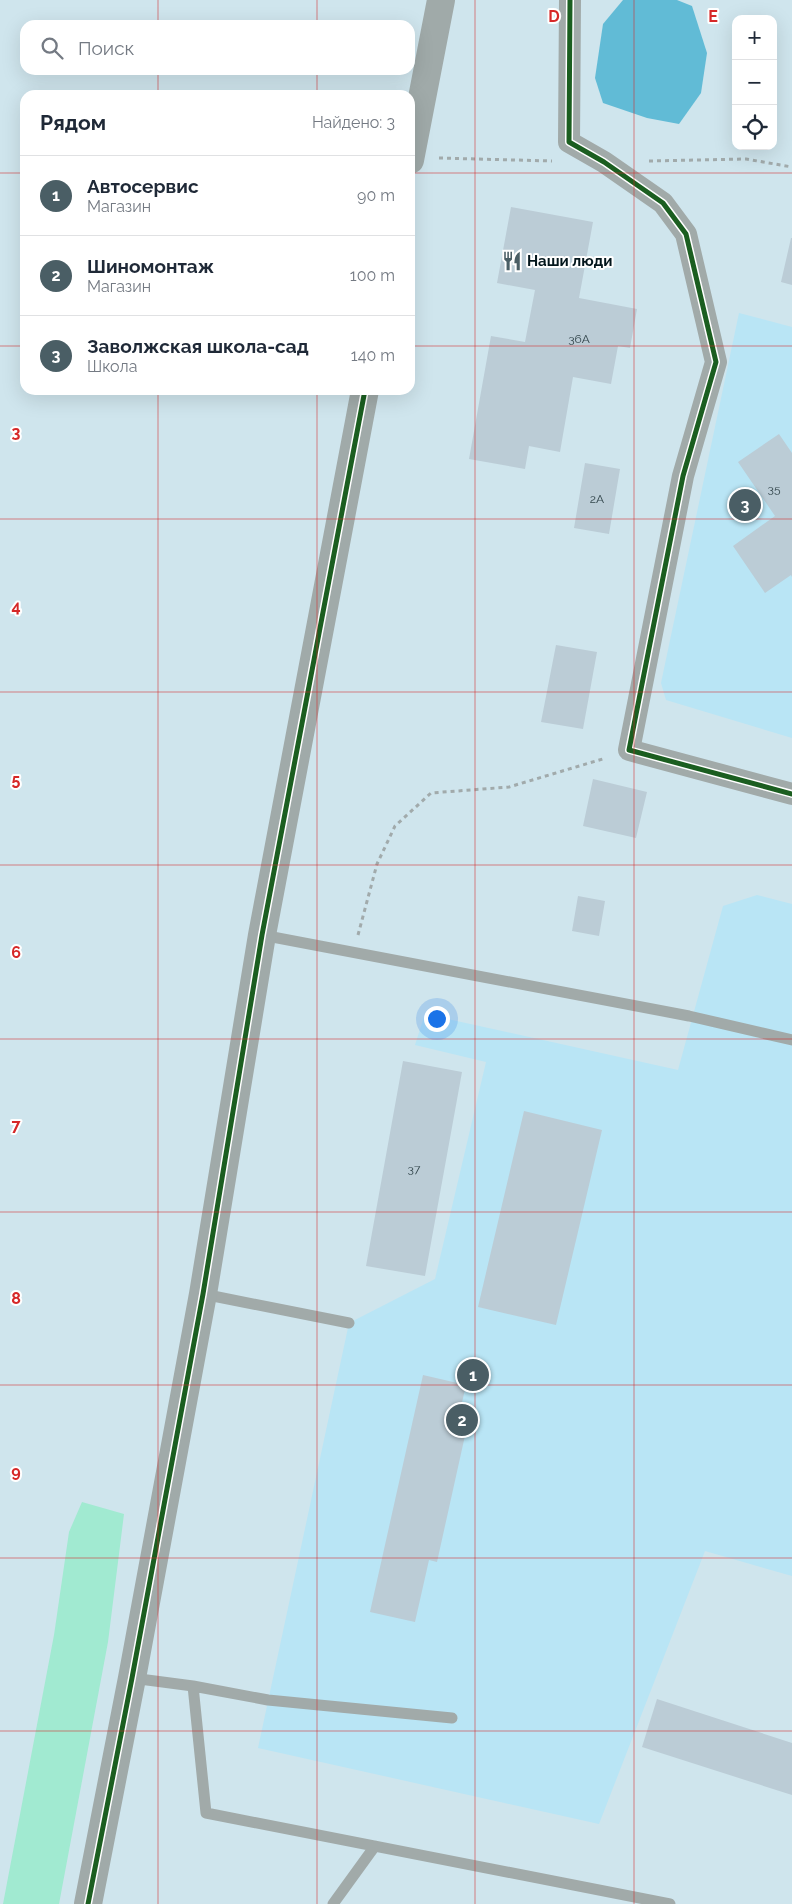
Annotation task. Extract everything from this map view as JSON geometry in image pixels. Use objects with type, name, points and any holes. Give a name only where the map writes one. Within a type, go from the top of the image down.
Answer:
[{"type":"street","points":[[415,133],[442,0]]},
{"type":"street","points":[[570,0],[569,142],[604,162],[663,203],[686,234],[716,362],[683,476],[629,750],[792,794]]},
{"type":"street","points":[[88,1904],[203,1294],[262,935],[365,395]]},
{"type":"lane","points":[[262,935],[690,1016],[792,1040]]},
{"type":"lane","points":[[203,1294],[349,1323]]},
{"type":"lane","points":[[132,1678],[193,1686],[268,1700],[452,1718]]},
{"type":"lane","points":[[193,1686],[206,1813],[670,1904]]},
{"type":"lane","points":[[333,1904],[375,1846]]},
{"type":"path","points":[[415,158],[556,161]]},
{"type":"path","points":[[604,162],[746,159],[792,167]]},
{"type":"path","points":[[353,952],[377,864],[395,826],[431,793],[509,787],[629,750]]},
{"type":"shaded area","points":[[739,313],[792,327],[792,738],[666,700],[661,683]]},
{"type":"shaded area","points":[[757,895],[792,904],[792,1576],[705,1551],[599,1824],[258,1748],[349,1323],[435,1279],[486,1062],[415,1045],[425,1014],[678,1070],[723,906]]},
{"type":"green space","points":[[82,1502],[124,1514],[108,1642],[59,1904],[3,1904],[54,1635],[69,1532]]},
{"type":"water","points":[[623,0],[677,0],[692,6],[707,53],[701,93],[679,124],[647,118],[603,103],[595,78],[603,24]]},
{"type":"building","points":[[511,207],[593,222],[579,298],[637,309],[630,348],[618,346],[611,384],[573,377],[560,452],[529,446],[525,469],[469,459],[491,336],[525,342],[535,290],[497,283]]},
{"type":"building","points":[[792,238],[792,285],[781,282]]},
{"type":"building","points":[[779,434],[792,453],[792,577],[791,575],[765,593],[733,546],[775,516],[738,462]]},
{"type":"building","points":[[585,463],[620,469],[609,534],[574,528]]},
{"type":"building","points":[[556,645],[597,652],[583,729],[541,722]]},
{"type":"building","points":[[593,779],[647,792],[636,838],[583,826]]},
{"type":"building","points":[[578,896],[605,901],[599,936],[572,931]]},
{"type":"building","points":[[403,1061],[462,1072],[425,1276],[366,1266]]},
{"type":"building","points":[[524,1111],[602,1130],[556,1325],[478,1307]]},
{"type":"building","points":[[423,1375],[466,1385],[460,1411],[470,1413],[437,1562],[429,1560],[415,1622],[370,1612]]},
{"type":"building","points":[[657,1699],[792,1743],[792,1795],[642,1747]]},
{"type":"cycle path","points":[[570,0],[569,142],[604,162],[663,203],[686,234],[716,362],[683,476],[629,750],[792,794]]},
{"type":"cycle path","points":[[88,1904],[203,1294],[262,935],[364,395]]},
{"type":"place","name":"Наши люди","points":[[512,261]]},
{"type":"place","name":"Заволжская школа-сад","points":[[745,505]]},
{"type":"place","name":"Автосервис","points":[[473,1375]]},
{"type":"place","name":"Шиномонтаж","points":[[462,1420]]}]
